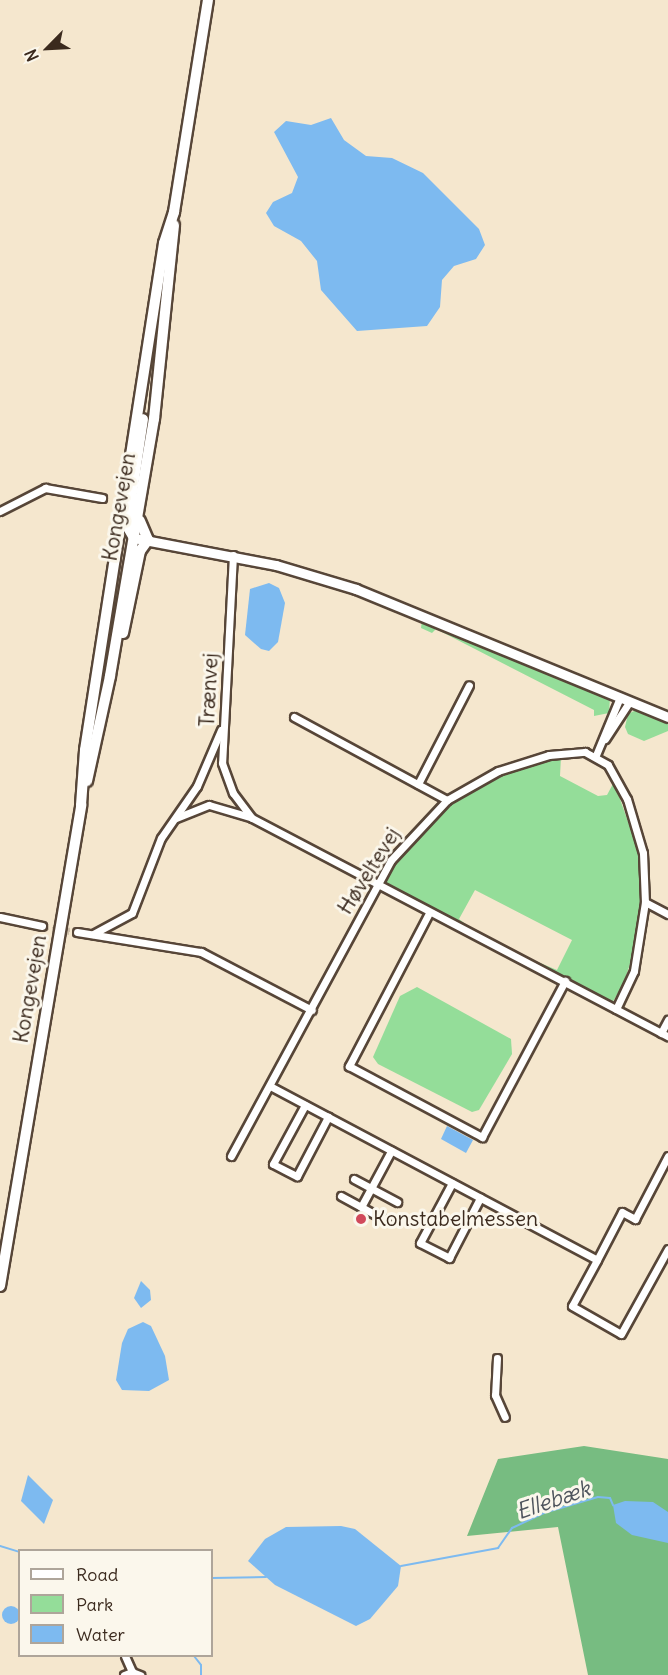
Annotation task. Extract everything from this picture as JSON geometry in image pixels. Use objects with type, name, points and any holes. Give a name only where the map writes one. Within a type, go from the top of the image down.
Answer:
[{"type":"main road","name":"Kongevejen","points":[[0,1286],[81,805],[110,676],[154,419],[174,212],[208,0]]},
{"type":"main road","name":"Kongevejen","points":[[81,805],[84,750],[164,243],[174,212]]},
{"type":"main road","points":[[114,569],[123,546],[134,538],[128,526],[142,438],[145,364]]},
{"type":"main road","points":[[110,676],[127,621],[141,547],[148,540],[142,531],[140,502]]},
{"type":"street","points":[[0,511],[45,488],[102,498]]},
{"type":"street","points":[[134,538],[233,555],[356,589],[668,717]]},
{"type":"street","name":"Trænvej","points":[[233,555],[222,763],[226,779],[252,818]]},
{"type":"street","points":[[418,784],[470,685]]},
{"type":"street","points":[[605,739],[620,697]]},
{"type":"street","points":[[616,1009],[634,971],[645,902],[638,829],[614,774],[596,755],[630,701]]},
{"type":"street","points":[[294,717],[447,800]]},
{"type":"street","points":[[93,934],[132,913],[160,838],[197,786],[223,725]]},
{"type":"street","name":"Høveltevej","points":[[231,1156],[312,1010],[377,885],[406,840],[447,800],[524,761],[573,750],[596,755]]},
{"type":"street","name":"Trænvej","points":[[174,819],[209,805],[252,818],[665,1035]]},
{"type":"street","points":[[645,902],[668,914]]},
{"type":"street","points":[[429,913],[349,1066],[482,1137],[565,981]]},
{"type":"street","points":[[0,917],[42,926]]},
{"type":"street","points":[[77,932],[201,952],[312,1010]]},
{"type":"street","points":[[665,1035],[668,1020]]},
{"type":"street","points":[[270,1086],[597,1260]]},
{"type":"street","points":[[305,1105],[273,1164],[297,1176],[328,1117]]},
{"type":"street","points":[[361,1207],[391,1151]]},
{"type":"street","points":[[668,1156],[635,1219],[622,1212],[572,1306],[621,1334],[668,1249]]},
{"type":"street","points":[[354,1179],[397,1202]]},
{"type":"street","points":[[452,1183],[420,1243],[448,1258],[480,1198]]},
{"type":"street","points":[[341,1196],[387,1221]]},
{"type":"street","points":[[497,1358],[495,1395],[505,1417]]},
{"type":"street","points":[[124,1675],[136,1673],[126,1657]]},
{"type":"green space","points":[[422,620],[610,698],[609,713],[594,716],[594,710],[436,629],[432,633],[421,628]]},
{"type":"green space","points":[[636,710],[668,721],[668,731],[644,741],[628,734],[625,727],[628,714]]},
{"type":"green space","points":[[561,757],[560,776],[598,796],[607,795],[614,782],[638,850],[642,894],[638,940],[623,985],[612,1003],[521,955],[557,970],[572,940],[475,890],[459,919],[476,932],[385,883],[406,846],[457,798],[523,765]]},
{"type":"green space","points":[[417,987],[511,1039],[512,1054],[479,1110],[472,1112],[378,1064],[373,1057],[400,996]]},
{"type":"green space","points":[[584,1446],[668,1459],[668,1675],[588,1675],[558,1527],[467,1536],[498,1459]]},
{"type":"water","points":[[331,118],[344,140],[366,156],[392,158],[423,173],[479,229],[485,245],[476,259],[454,266],[442,280],[440,307],[427,326],[357,331],[321,290],[317,261],[301,241],[274,226],[266,213],[273,202],[292,193],[298,177],[274,132],[286,121],[311,125]]},
{"type":"water","points":[[269,583],[279,588],[285,603],[278,642],[269,651],[261,649],[245,635],[250,589]]},
{"type":"water","points":[[447,1126],[473,1140],[466,1153],[441,1139]]},
{"type":"water","points":[[141,1281],[150,1290],[151,1300],[141,1308],[134,1298]]},
{"type":"water","points":[[143,1322],[151,1326],[165,1356],[169,1380],[149,1391],[122,1390],[116,1380],[122,1343],[128,1329]]},
{"type":"water","points":[[28,1475],[53,1500],[44,1524],[21,1501]]},
{"type":"water","points":[[625,1501],[653,1502],[668,1512],[668,1543],[632,1535],[616,1523],[613,1505]]},
{"type":"water","points":[[341,1526],[355,1529],[401,1566],[398,1586],[370,1619],[356,1626],[275,1585],[248,1561],[265,1539],[286,1527]]},
{"type":"water","points":[[11,1606],[17,1609],[17,1621],[11,1624],[5,1621],[2,1615],[5,1609]]},
{"type":"waterway","name":"Ellebæk","points":[[401,1566],[498,1548],[512,1528],[547,1512],[598,1497],[610,1498],[613,1505]]},
{"type":"waterway","name":"Ellebæk","points":[[0,1546],[18,1551]]},
{"type":"waterway","name":"Ellebæk","points":[[213,1578],[266,1577]]},
{"type":"waterway","points":[[195,1657],[201,1665],[201,1675]]},
{"type":"tunnel","points":[[42,926],[77,932]]},
{"type":"place","name":"Konstabelmessen","points":[[361,1219]]}]
